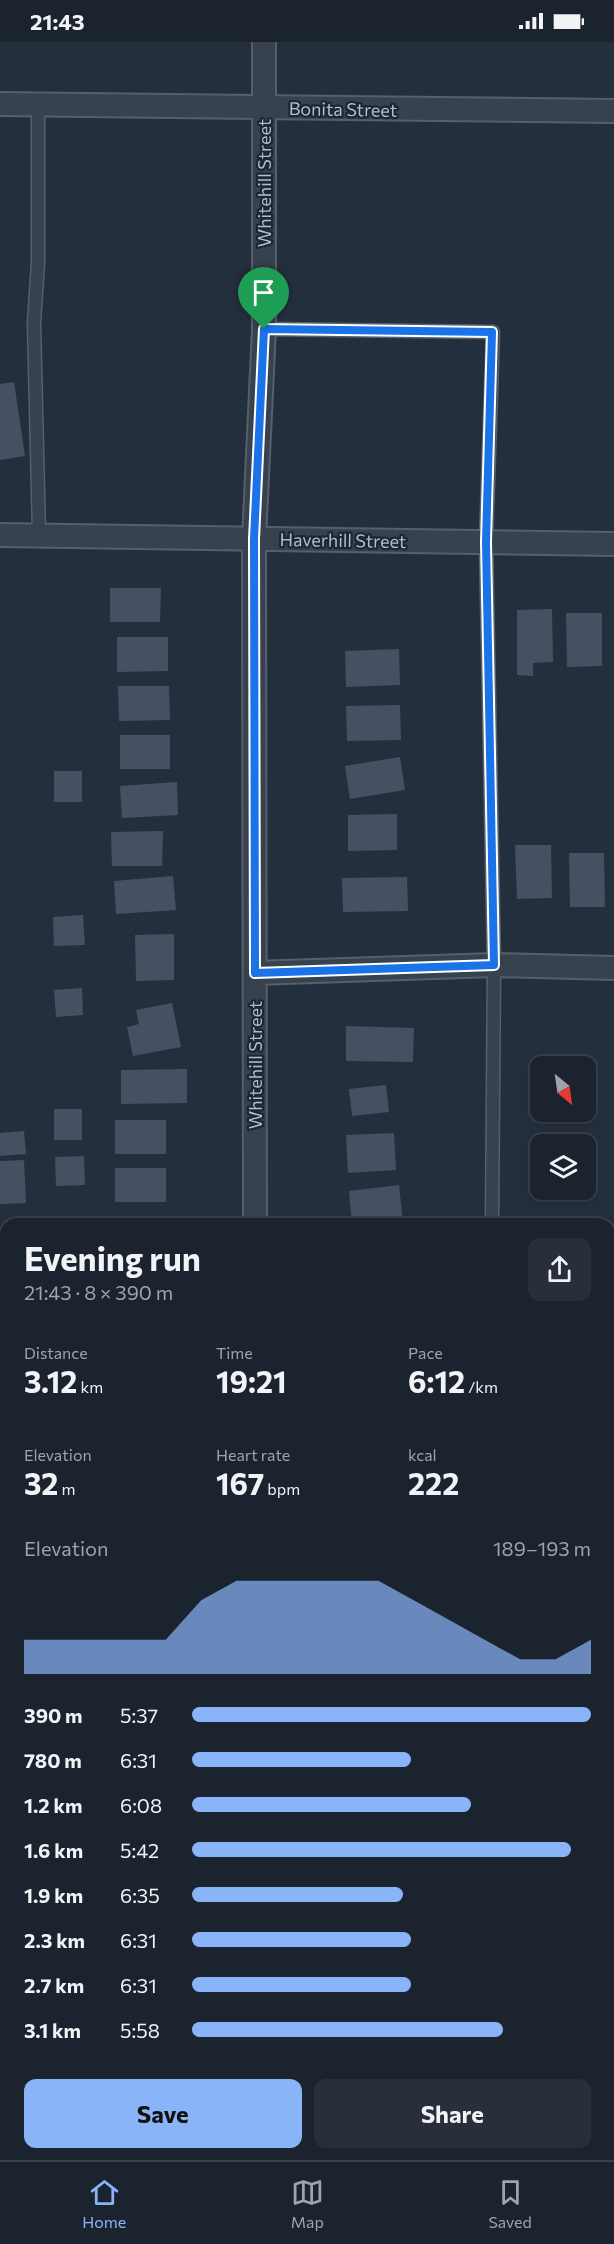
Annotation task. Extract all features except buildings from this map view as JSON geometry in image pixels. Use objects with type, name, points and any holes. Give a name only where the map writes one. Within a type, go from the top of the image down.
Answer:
[{"type":"street","name":"Whitehill Street","points":[[255,1218],[254,539],[264,329],[264,42]]},
{"type":"street","name":"Bonita Street","points":[[0,104],[614,111]]},
{"type":"street","name":"Haverhill Street","points":[[0,535],[614,544]]},
{"type":"street","points":[[255,973],[494,965],[614,968]]},
{"type":"lane","points":[[38,104],[38,261],[34,323],[39,535]]},
{"type":"lane","points":[[264,329],[492,332],[486,542],[494,965],[492,1218]]},
{"type":"route","points":[[264,329],[492,332],[486,542],[494,965],[255,973],[254,539],[264,329]]}]
